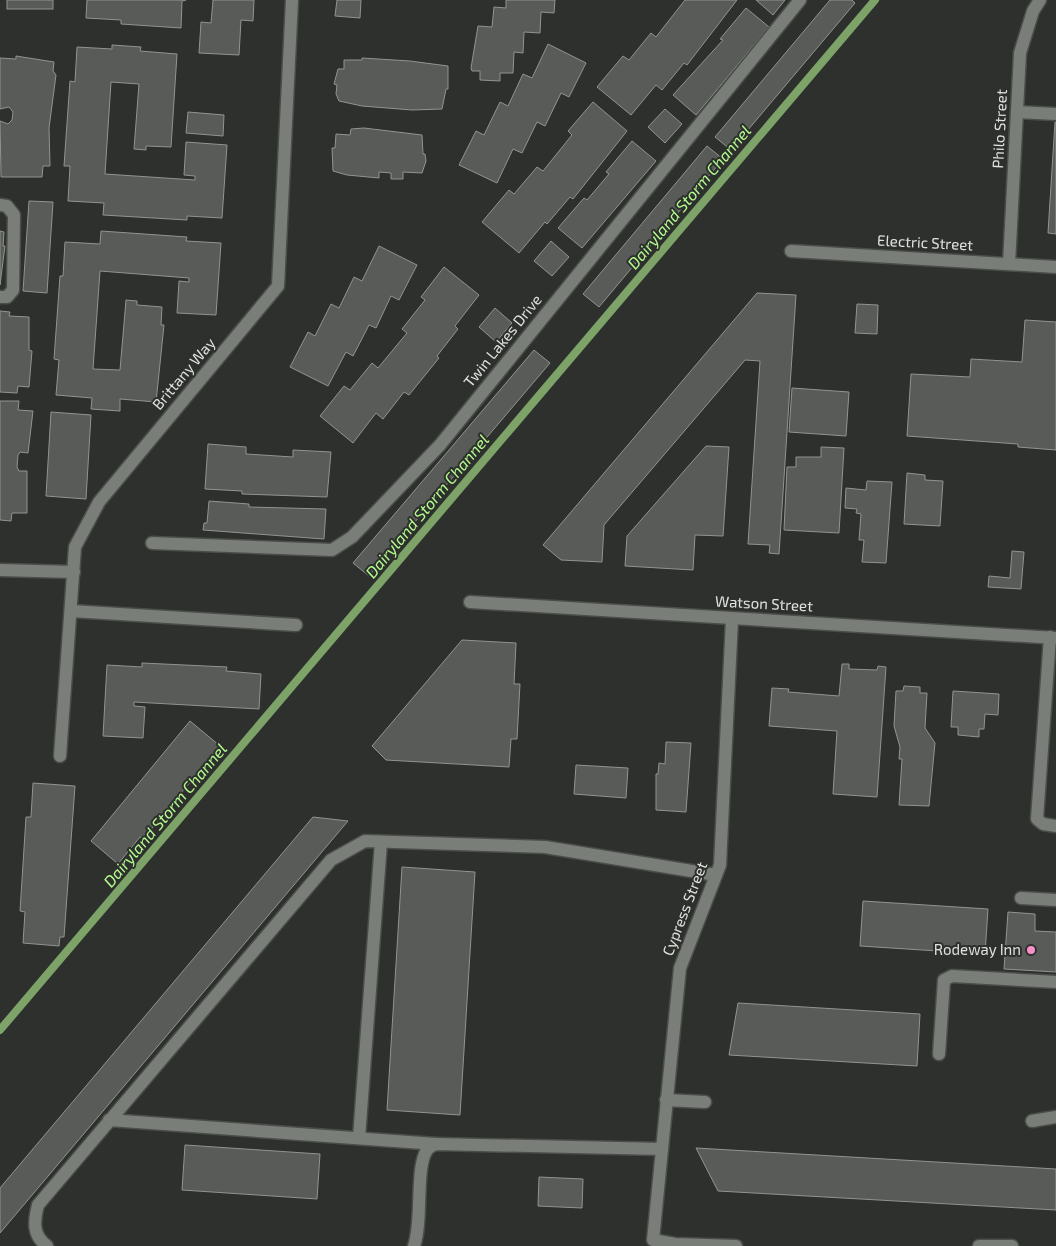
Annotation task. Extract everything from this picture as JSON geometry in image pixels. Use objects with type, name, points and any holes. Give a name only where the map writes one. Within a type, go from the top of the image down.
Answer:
[{"type":"street","name":"Brittany Way","points":[[60,756],[75,547],[99,502],[278,286],[292,0]]},
{"type":"street","name":"Twin Lakes Drive","points":[[152,543],[332,550],[352,537],[440,445],[800,0]]},
{"type":"street","name":"Philo Street","points":[[1009,264],[1020,53],[1033,11],[1040,0]]},
{"type":"street","points":[[1017,112],[1056,114]]},
{"type":"street","points":[[0,205],[7,206],[14,215],[13,290],[7,297],[0,297]]},
{"type":"street","name":"Electric Street","points":[[791,251],[1056,267]]},
{"type":"street","points":[[0,570],[74,572]]},
{"type":"street","name":"Watson Street","points":[[470,602],[1053,638]]},
{"type":"street","points":[[71,612],[296,625]]},
{"type":"street","name":"Cypress Street","points":[[732,619],[720,865],[680,968],[653,1240],[675,1244],[736,1246]]},
{"type":"street","points":[[1053,638],[1037,819],[1043,824],[1056,826]]},
{"type":"street","points":[[47,1246],[41,1241],[33,1224],[38,1205],[331,860],[365,842],[545,847],[716,875]]},
{"type":"street","points":[[359,1138],[381,842]]},
{"type":"street","points":[[1021,898],[1056,900]]},
{"type":"street","points":[[938,1054],[944,980],[952,976],[1056,982]]},
{"type":"street","points":[[666,1100],[705,1102]]},
{"type":"street","points":[[1032,1121],[1056,1117]]},
{"type":"street","points":[[109,1120],[436,1144],[662,1150]]},
{"type":"street","points":[[414,1246],[418,1234],[422,1163],[427,1149],[436,1144]]},
{"type":"street","points":[[979,1246],[1012,1246]]},
{"type":"building","points":[[7,0],[53,0],[53,9],[7,9]]},
{"type":"building","points":[[87,0],[186,0],[182,1],[181,28],[121,24],[121,20],[86,18]]},
{"type":"building","points":[[213,0],[254,0],[253,21],[241,20],[239,55],[199,53],[201,22],[211,23]]},
{"type":"building","points":[[337,0],[361,0],[360,18],[335,16]]},
{"type":"building","points":[[506,0],[555,0],[554,13],[541,12],[540,33],[524,32],[523,53],[514,52],[513,73],[500,73],[500,81],[480,80],[480,71],[472,71],[471,68],[478,26],[492,27],[494,7],[506,8]]},
{"type":"building","points":[[685,0],[737,0],[687,65],[684,63],[662,90],[656,85],[631,115],[597,87],[623,56],[629,60],[651,33],[656,37]]},
{"type":"building","points":[[756,0],[785,0],[773,15]]},
{"type":"building","points":[[830,0],[852,0],[855,3],[731,150],[715,137]]},
{"type":"building","points":[[746,8],[769,27],[696,115],[673,95],[723,40],[720,39]]},
{"type":"building","points":[[548,44],[586,63],[569,97],[561,93],[545,126],[537,122],[522,153],[513,149],[497,183],[459,165],[476,131],[484,135],[500,102],[508,106],[523,74],[532,78]]},
{"type":"building","points":[[112,45],[141,47],[140,51],[177,54],[171,147],[146,146],[146,150],[134,149],[139,84],[111,82],[105,174],[195,180],[195,176],[184,175],[186,142],[227,145],[222,218],[187,216],[187,220],[103,215],[104,203],[68,201],[70,166],[64,166],[70,81],[75,82],[77,47],[112,49]]},
{"type":"building","points":[[16,56],[54,62],[53,71],[56,75],[49,128],[50,166],[43,166],[42,177],[1,177],[0,121],[8,124],[12,120],[13,112],[9,107],[0,109],[0,58],[16,59]]},
{"type":"building","points":[[362,58],[448,66],[448,89],[446,89],[442,109],[412,110],[362,106],[339,101],[336,94],[337,85],[334,84],[338,69],[344,69],[344,60],[362,60]]},
{"type":"building","points":[[593,102],[627,131],[573,199],[570,197],[547,224],[545,222],[519,253],[482,222],[509,190],[514,194],[537,167],[543,171],[572,135],[568,131]]},
{"type":"building","points":[[665,109],[682,124],[665,143],[648,127]]},
{"type":"building","points":[[188,112],[224,115],[223,136],[186,133]]},
{"type":"building","points":[[1056,122],[1056,234],[1048,233]]},
{"type":"building","points":[[364,128],[422,135],[423,154],[425,154],[426,161],[422,173],[403,172],[403,179],[391,179],[391,173],[379,172],[379,178],[347,175],[333,171],[332,148],[335,148],[336,134],[350,135],[351,129]]},
{"type":"building","points":[[632,141],[656,161],[582,248],[558,228],[584,198],[587,200],[609,174],[606,172]]},
{"type":"building","points":[[707,146],[723,159],[599,307],[583,294]]},
{"type":"building","points":[[29,201],[53,202],[47,293],[23,291]]},
{"type":"building","points":[[0,231],[4,232],[3,246],[5,246],[0,285]]},
{"type":"building","points":[[101,231],[187,237],[186,241],[221,243],[216,315],[177,313],[179,281],[189,282],[189,278],[100,271],[93,369],[120,370],[126,300],[137,301],[137,305],[162,307],[161,325],[164,325],[156,402],[120,399],[120,411],[91,409],[92,398],[56,395],[59,360],[54,359],[60,276],[63,276],[65,242],[100,244]]},
{"type":"building","points":[[551,241],[569,257],[552,276],[534,261]]},
{"type":"building","points":[[379,246],[417,265],[399,300],[391,296],[376,328],[369,325],[353,356],[346,352],[328,386],[290,367],[308,332],[315,336],[331,304],[339,308],[354,277],[362,281]]},
{"type":"building","points":[[444,267],[479,295],[455,326],[458,329],[437,356],[439,358],[409,395],[404,392],[383,419],[376,413],[353,443],[320,416],[344,386],[350,390],[372,363],[378,368],[407,333],[402,329],[425,300],[421,297]]},
{"type":"building","points":[[757,293],[796,295],[779,554],[769,553],[770,545],[748,544],[760,361],[745,360],[604,525],[602,562],[561,560],[543,545]]},
{"type":"building","points":[[857,304],[878,305],[877,334],[855,333]]},
{"type":"building","points":[[495,308],[512,323],[496,342],[479,327]]},
{"type":"building","points":[[0,311],[10,312],[9,316],[29,317],[29,350],[32,351],[29,387],[18,386],[17,393],[0,392]]},
{"type":"building","points":[[1025,320],[1056,322],[1056,450],[1018,447],[1018,444],[907,436],[911,374],[970,377],[971,359],[1022,362]]},
{"type":"building","points":[[534,350],[550,363],[369,576],[353,563]]},
{"type":"building","points":[[792,388],[849,392],[846,436],[789,432]]},
{"type":"building","points":[[0,401],[19,401],[18,410],[33,411],[28,453],[20,452],[17,467],[19,471],[27,471],[27,513],[12,513],[11,521],[0,520]]},
{"type":"building","points":[[51,412],[91,415],[86,499],[46,496]]},
{"type":"building","points":[[208,444],[246,447],[246,454],[293,457],[293,450],[331,452],[327,497],[242,494],[242,491],[205,489]]},
{"type":"building","points":[[706,446],[729,447],[723,536],[695,535],[693,570],[625,566],[627,536]]},
{"type":"building","points":[[821,447],[844,448],[839,533],[784,530],[787,467],[796,467],[796,457],[821,457]]},
{"type":"building","points":[[907,473],[925,475],[925,480],[943,481],[940,526],[904,524]]},
{"type":"building","points":[[867,481],[892,482],[886,563],[862,562],[864,540],[859,540],[861,514],[856,513],[857,509],[845,508],[846,488],[866,490]]},
{"type":"building","points":[[209,501],[249,504],[249,507],[326,509],[324,539],[203,530],[204,523],[207,523]]},
{"type":"building","points":[[1012,551],[1024,552],[1021,589],[988,587],[989,576],[1010,578]]},
{"type":"building","points":[[462,640],[516,643],[514,684],[520,684],[517,739],[511,739],[509,767],[386,760],[372,746]]},
{"type":"building","points":[[142,663],[227,667],[226,671],[261,674],[259,709],[134,702],[134,706],[145,707],[143,738],[103,736],[107,665],[142,667]]},
{"type":"building","points":[[842,664],[849,664],[849,669],[877,670],[878,666],[886,667],[877,797],[833,794],[837,731],[769,726],[772,688],[789,689],[788,692],[839,696]]},
{"type":"building","points":[[904,686],[920,687],[920,693],[927,693],[925,728],[935,743],[929,806],[899,805],[902,759],[899,759],[900,747],[894,726],[896,691],[903,691]]},
{"type":"building","points":[[953,691],[999,694],[998,715],[985,714],[984,729],[979,729],[979,737],[958,735],[958,727],[951,727]]},
{"type":"building","points":[[190,721],[220,746],[143,839],[140,837],[118,864],[91,841]]},
{"type":"building","points":[[666,742],[691,743],[686,812],[656,810],[656,774],[658,774],[659,763],[665,764]]},
{"type":"building","points":[[576,765],[628,768],[626,798],[574,794]]},
{"type":"building","points":[[33,783],[75,786],[64,937],[60,937],[59,946],[23,943],[25,912],[20,911],[26,817],[31,817]]},
{"type":"building","points":[[313,817],[348,821],[0,1233],[0,1188]]},
{"type":"building","points":[[402,867],[475,872],[460,1115],[387,1110]]},
{"type":"building","points":[[863,901],[988,909],[985,954],[860,946]]},
{"type":"building","name":"Rodeway Inn","points":[[1008,912],[1035,914],[1035,931],[1056,932],[1056,972],[1004,969]]},
{"type":"building","points":[[738,1003],[920,1014],[917,1066],[729,1055]]},
{"type":"building","points":[[185,1145],[320,1154],[317,1199],[182,1190]]},
{"type":"building","points":[[696,1148],[1056,1169],[1056,1210],[718,1191]]},
{"type":"building","points":[[539,1177],[583,1179],[582,1208],[538,1206]]},
{"type":"waterway","name":"Dairyland Storm Channel","points":[[0,1030],[875,0]]},
{"type":"place","name":"Rodeway Inn","points":[[1031,950]]}]
